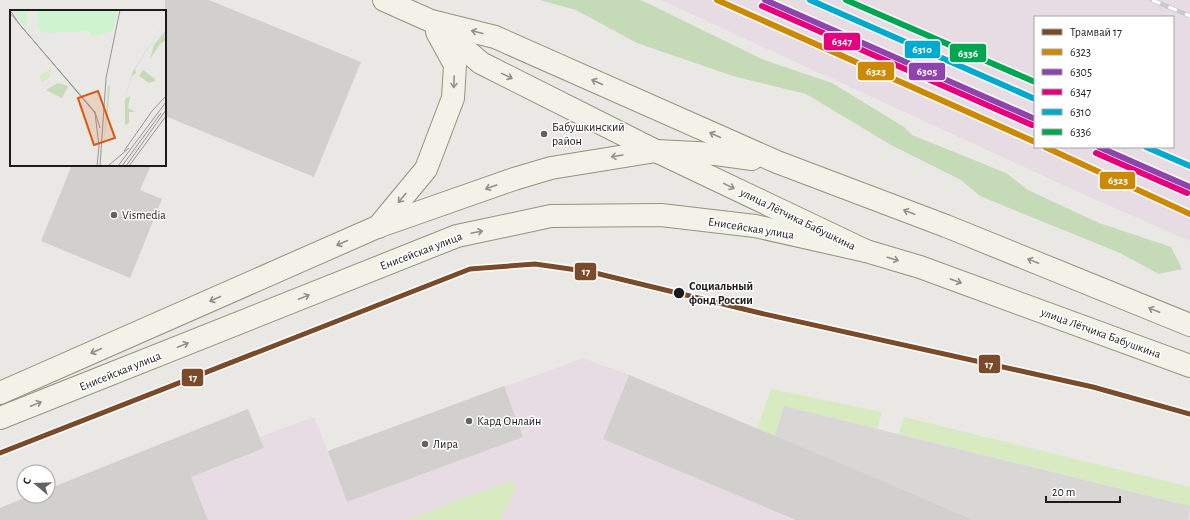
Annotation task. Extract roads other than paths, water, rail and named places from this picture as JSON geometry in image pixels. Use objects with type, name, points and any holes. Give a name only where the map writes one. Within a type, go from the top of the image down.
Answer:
[{"type":"main road","name":"улица Лётчика Бабушкина","points":[[384,0],[431,21],[495,37],[776,162],[946,226],[1190,325]]},
{"type":"main road","name":"улица Лётчика Бабушкина","points":[[431,21],[481,63],[656,151],[866,251],[920,267],[1190,366]]},
{"type":"main road","points":[[377,227],[426,169],[454,98],[455,65],[431,21]]},
{"type":"main road","points":[[0,393],[377,227],[514,179],[551,168],[656,151],[716,154],[776,162]]},
{"type":"main road","name":"Енисейская улица","points":[[0,418],[457,236],[551,216],[661,215],[755,226],[866,251]]},
{"type":"railway","points":[[1152,0],[1190,16]]},
{"type":"tram line","name":"17","points":[[0,453],[470,269],[535,264],[591,272],[760,313],[1093,387],[1190,414]]},
{"type":"place","name":"Бабушкинский район","points":[[544,134]]},
{"type":"place","name":"Vismedia","points":[[114,215]]},
{"type":"place","name":"Социальный фонд России","points":[[679,293]]},
{"type":"place","name":"Кард Онлайн","points":[[469,421]]},
{"type":"place","name":"Лира","points":[[425,444]]}]
